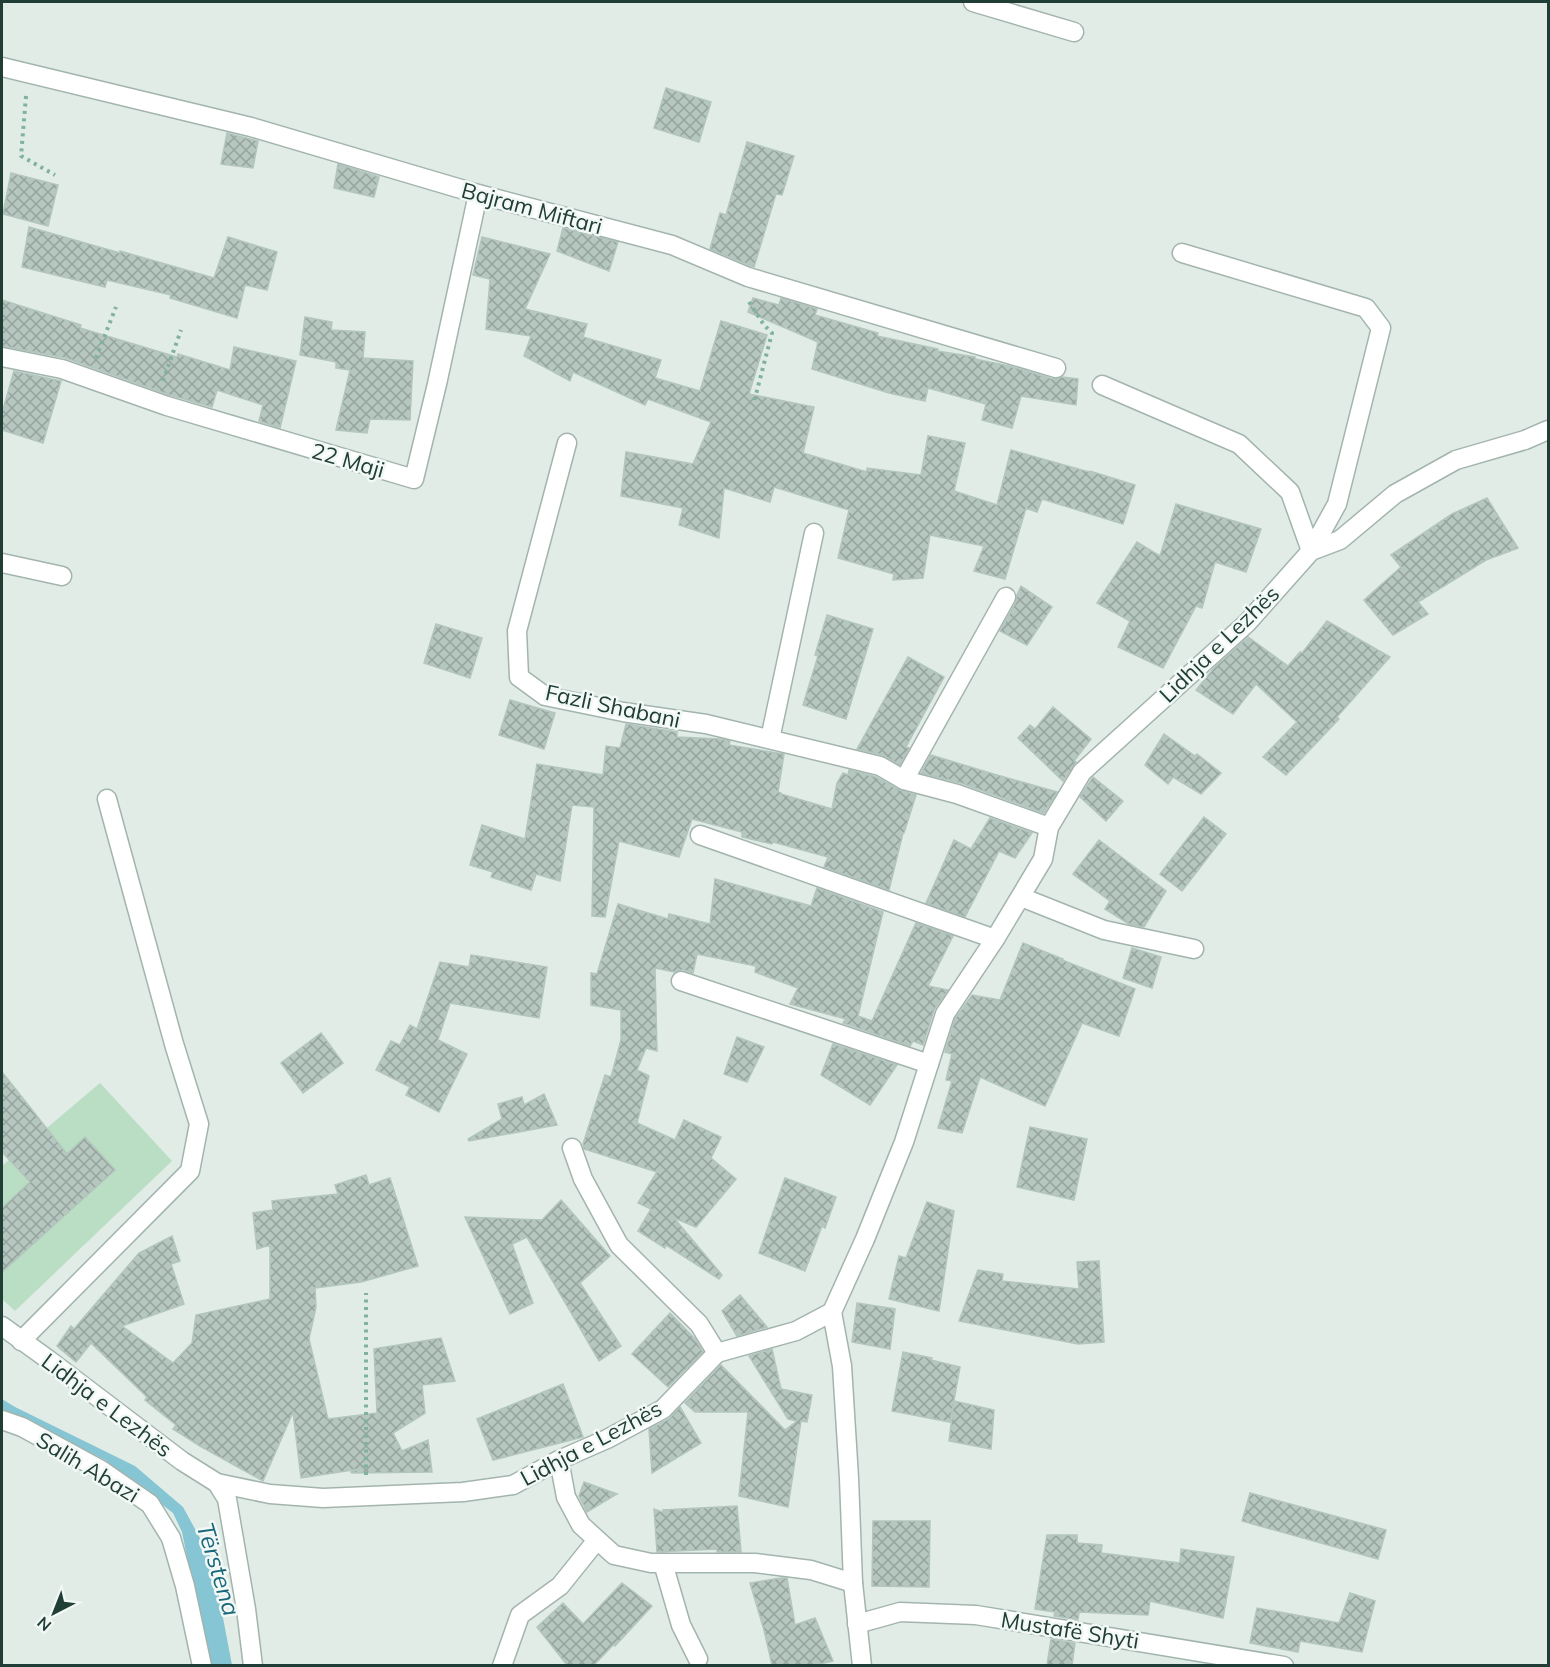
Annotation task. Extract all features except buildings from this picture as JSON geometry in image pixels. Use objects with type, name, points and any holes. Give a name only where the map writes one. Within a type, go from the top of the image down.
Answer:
[{"type":"street","points":[[973,2],[1074,32]]},
{"type":"street","name":"Bajram Miftari","points":[[2,67],[251,127],[478,194],[672,245],[759,280],[1056,368]]},
{"type":"street","name":"22 Maji","points":[[2,357],[62,369],[156,402],[414,479],[478,194]]},
{"type":"street","points":[[1182,253],[1366,308],[1381,328],[1337,504],[1311,551]]},
{"type":"street","points":[[1102,385],[1239,444],[1290,492],[1311,551]]},
{"type":"street","name":"Lidhja e Lezhës","points":[[832,1312],[865,1239],[904,1142],[945,1014],[995,939],[1043,859],[1049,827],[1082,772],[1247,623],[1311,551],[1340,540],[1395,494],[1456,460],[1525,440],[1548,430]]},
{"type":"street","name":"Fazli Shabani","points":[[567,443],[517,632],[519,677],[545,696],[623,712],[706,724],[880,766],[904,780],[957,794],[1049,827]]},
{"type":"street","points":[[770,739],[814,534]]},
{"type":"street","points":[[2,562],[62,576]]},
{"type":"street","points":[[904,780],[1006,597]]},
{"type":"street","points":[[21,1341],[190,1172],[199,1124],[174,1044],[107,799]]},
{"type":"street","points":[[700,836],[995,939]]},
{"type":"street","points":[[1021,897],[1104,930],[1194,949]]},
{"type":"street","points":[[681,981],[929,1064]]},
{"type":"street","points":[[572,1149],[583,1179],[619,1245],[699,1324],[717,1353],[796,1331],[832,1312],[842,1366],[853,1583],[862,1665]]},
{"type":"street","name":"Lidhja e Lezhës","points":[[2,1326],[182,1461],[217,1482],[270,1494],[322,1498],[463,1492],[513,1485],[663,1409],[717,1353]]},
{"type":"street","name":"Salih Abazi","points":[[2,1420],[22,1427],[101,1470],[150,1504],[171,1538],[185,1586],[202,1665]]},
{"type":"street","points":[[559,1460],[566,1497],[581,1525],[614,1556],[651,1563],[755,1563],[810,1570],[853,1583]]},
{"type":"street","points":[[217,1482],[227,1499],[253,1665]]},
{"type":"street","points":[[502,1665],[520,1616],[560,1586],[597,1540]]},
{"type":"street","points":[[663,1563],[681,1625],[698,1659]]},
{"type":"street","name":"Mustafë Shyti","points":[[857,1624],[900,1612],[976,1615],[1284,1665]]},
{"type":"path","points":[[28,73],[21,156],[55,175]]},
{"type":"path","points":[[727,268],[764,326],[772,333],[754,402]]},
{"type":"path","points":[[88,378],[116,307]]},
{"type":"path","points":[[156,402],[181,330]]},
{"type":"path","points":[[365,1497],[366,1293]]},
{"type":"green space","points":[[100,1083],[172,1161],[15,1311],[2,1299],[2,1166]]},
{"type":"water","points":[[2,1399],[135,1466],[183,1507],[212,1560],[232,1665],[209,1665],[182,1532],[173,1513],[105,1460],[2,1409]]},
{"type":"water label","name":"Tërstena","points":[[219,1569]]}]
